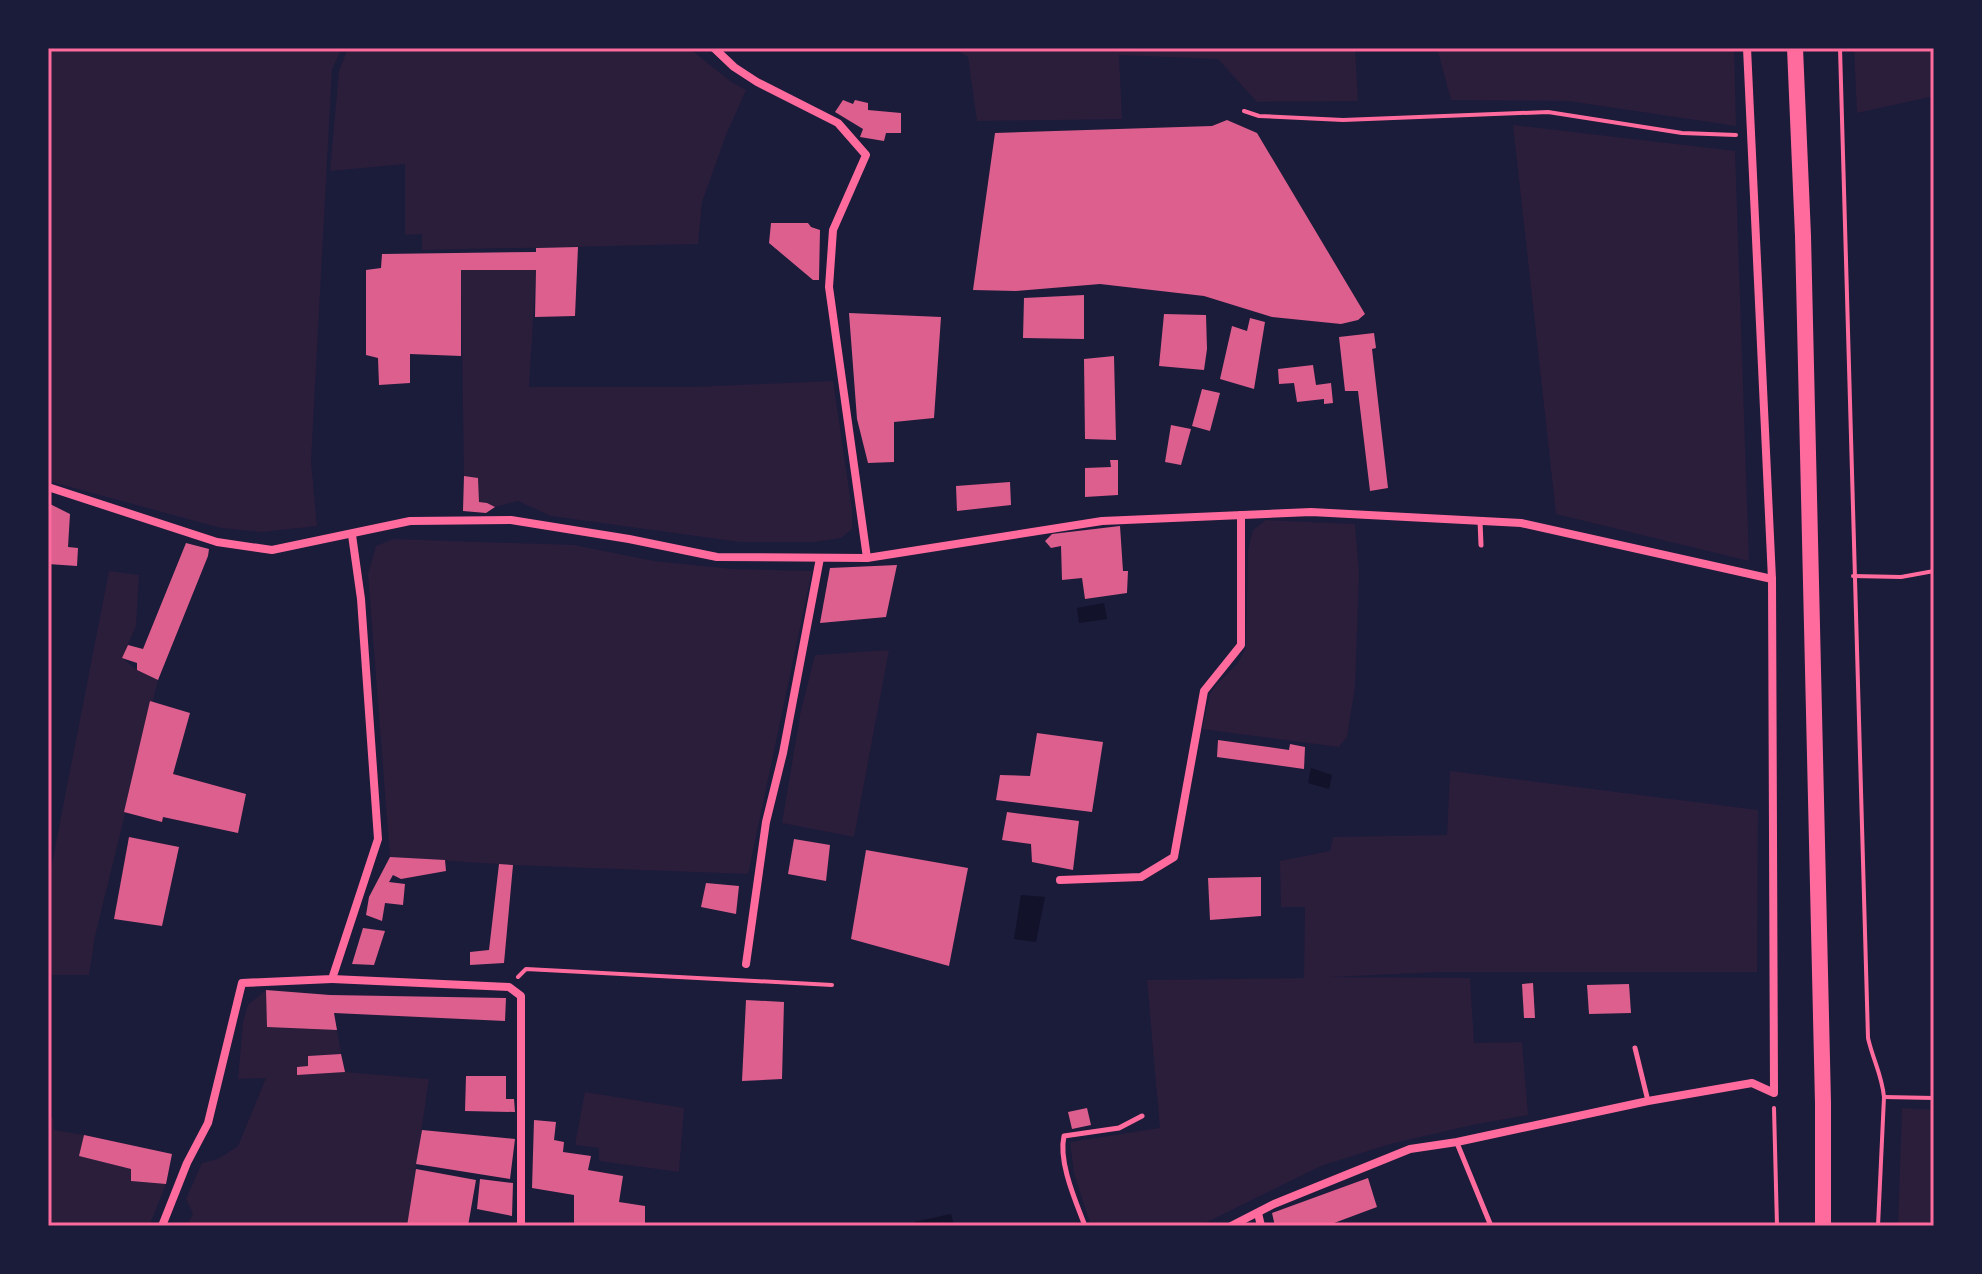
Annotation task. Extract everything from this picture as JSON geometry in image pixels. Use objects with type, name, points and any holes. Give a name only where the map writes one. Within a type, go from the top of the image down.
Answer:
[{"type":"highway","points":[[1795,48],[1803,236],[1822,1040],[1823,1226]]},
{"type":"street","points":[[714,48],[734,67],[757,82],[838,123],[866,155],[833,230],[829,287],[867,558]]},
{"type":"street","points":[[1231,1226],[1410,1149],[1752,1083],[1774,1093],[1772,579],[1747,48]]},
{"type":"street","points":[[48,487],[217,542],[272,550],[410,521],[511,520],[717,557],[867,558],[1102,521],[1311,512],[1521,523],[1772,579]]},
{"type":"street","points":[[1060,880],[1141,877],[1174,857],[1204,691],[1241,645],[1241,515]]},
{"type":"street","points":[[332,979],[378,839],[361,599],[352,535]]},
{"type":"street","points":[[746,964],[766,822],[783,753],[820,558]]},
{"type":"street","points":[[162,1226],[187,1163],[208,1123],[242,983],[332,979],[509,987],[521,996],[521,1226]]},
{"type":"street","points":[[1258,1213],[1261,1226]]},
{"type":"lane","points":[[1480,521],[1481,545]]},
{"type":"lane","points":[[1635,1048],[1648,1101]]},
{"type":"lane","points":[[1085,1226],[1070,1184],[1062,1144],[1064,1136],[1119,1128],[1142,1116]]},
{"type":"lane","points":[[1457,1142],[1491,1226]]},
{"type":"path","points":[[1840,48],[1868,1038],[1873,1062],[1882,1076],[1884,1097],[1878,1226]]},
{"type":"path","points":[[1244,111],[1259,116],[1343,120],[1548,112],[1682,133],[1751,136]]},
{"type":"path","points":[[1853,576],[1901,577],[1934,571]]},
{"type":"path","points":[[509,987],[526,969],[832,985]]},
{"type":"path","points":[[1774,1093],[1777,1226]]},
{"type":"path","points":[[1884,1097],[1934,1098]]},
{"type":"shaded area","points":[[48,48],[342,48],[332,69],[311,461],[317,526],[262,532],[221,528],[48,481]]},
{"type":"shaded area","points":[[348,48],[689,48],[746,90],[702,202],[698,244],[422,250],[422,234],[405,235],[405,164],[330,171],[339,71]]},
{"type":"shaded area","points":[[953,48],[1355,48],[1358,101],[1257,102],[1218,59],[1119,55],[1122,119],[977,121],[968,57]]},
{"type":"shaded area","points":[[1437,48],[1734,48],[1736,126],[1568,101],[1451,100]]},
{"type":"shaded area","points":[[1854,48],[1934,48],[1934,96],[1857,113]]},
{"type":"shaded area","points":[[1513,125],[1735,151],[1749,561],[1556,514]]},
{"type":"shaded area","points":[[461,270],[536,270],[529,387],[692,387],[833,381],[852,510],[852,529],[841,538],[814,542],[740,542],[551,516],[518,501],[495,507],[479,502],[478,478],[464,476]]},
{"type":"shaded area","points":[[1266,520],[1355,524],[1359,574],[1355,687],[1347,737],[1339,747],[1202,729],[1210,694],[1238,663],[1246,648],[1248,550],[1253,530]]},
{"type":"shaded area","points":[[393,539],[574,545],[654,561],[733,569],[812,571],[748,874],[390,857],[368,574],[376,546]]},
{"type":"shaded area","points":[[109,571],[139,575],[136,626],[122,658],[137,670],[158,680],[95,936],[89,975],[48,975],[48,884]]},
{"type":"shaded area","points":[[1104,603],[1107,619],[1079,623],[1077,608]]},
{"type":"shaded area","points":[[889,650],[854,837],[782,823],[801,710],[815,655]]},
{"type":"shaded area","points":[[1311,768],[1332,775],[1329,789],[1308,783]]},
{"type":"shaded area","points":[[1450,771],[1758,810],[1757,972],[1442,972],[1329,977],[1470,978],[1474,1043],[1522,1042],[1528,1115],[1390,1144],[1321,1166],[1199,1226],[1091,1226],[1074,1173],[1070,1142],[1160,1128],[1147,980],[1304,978],[1305,907],[1281,907],[1280,861],[1330,851],[1333,837],[1447,835]]},
{"type":"shaded area","points":[[1021,895],[1045,897],[1036,942],[1014,939]]},
{"type":"shaded area","points":[[266,990],[267,1027],[337,1030],[341,1054],[309,1056],[308,1066],[297,1067],[297,1075],[345,1072],[429,1079],[407,1226],[187,1226],[193,1214],[186,1199],[202,1163],[218,1159],[238,1146],[266,1078],[238,1079],[243,1022],[248,1005]]},
{"type":"shaded area","points":[[585,1092],[684,1108],[679,1172],[599,1161],[599,1148],[575,1145]]},
{"type":"shaded area","points":[[1902,1108],[1934,1110],[1934,1226],[1898,1226]]},
{"type":"shaded area","points":[[48,1116],[53,1117],[54,1130],[84,1135],[80,1156],[131,1169],[131,1181],[166,1184],[149,1226],[48,1226]]},
{"type":"shaded area","points":[[951,1214],[954,1226],[915,1226],[914,1222]]},
{"type":"building","points":[[843,100],[853,104],[855,100],[868,103],[868,110],[901,113],[901,133],[886,133],[884,141],[860,137],[863,129],[835,112]]},
{"type":"building","points":[[1227,120],[1257,133],[1365,314],[1358,320],[1341,324],[1272,317],[1204,296],[1100,284],[1016,291],[973,290],[995,133],[1212,126]]},
{"type":"building","points":[[771,223],[808,223],[820,230],[819,280],[813,280],[769,243]]},
{"type":"building","points":[[578,247],[575,316],[535,317],[536,270],[461,270],[461,356],[410,354],[410,383],[379,385],[378,358],[366,355],[366,270],[381,268],[382,254],[536,252],[536,248]]},
{"type":"building","points":[[1084,295],[1084,339],[1023,338],[1024,298]]},
{"type":"building","points":[[849,313],[941,317],[934,418],[894,422],[894,462],[868,463],[857,419]]},
{"type":"building","points":[[1164,314],[1206,315],[1204,370],[1159,366]]},
{"type":"building","points":[[1250,318],[1265,322],[1254,389],[1220,379],[1232,326],[1247,331]]},
{"type":"building","points":[[1374,333],[1376,348],[1372,349],[1388,488],[1370,491],[1358,391],[1345,391],[1339,337]]},
{"type":"building","points":[[1114,356],[1116,440],[1085,439],[1084,359]]},
{"type":"building","points":[[1313,365],[1316,385],[1331,383],[1333,403],[1324,404],[1324,399],[1297,402],[1294,383],[1279,384],[1278,369]]},
{"type":"building","points":[[1202,389],[1220,393],[1210,431],[1192,426]]},
{"type":"building","points":[[1171,425],[1191,429],[1181,465],[1165,462]]},
{"type":"building","points":[[1110,460],[1118,460],[1118,495],[1085,497],[1085,468],[1111,467]]},
{"type":"building","points":[[464,476],[478,478],[479,502],[495,507],[486,513],[463,511]]},
{"type":"building","points":[[1010,482],[1011,505],[957,511],[956,486]]},
{"type":"building","points":[[48,503],[70,514],[68,547],[78,548],[77,566],[48,564]]},
{"type":"building","points":[[1120,526],[1123,571],[1128,571],[1127,593],[1085,599],[1082,578],[1062,580],[1061,546],[1051,548],[1045,541],[1052,534]]},
{"type":"building","points":[[186,543],[209,549],[208,556],[158,680],[137,670],[137,663],[122,658],[128,645],[143,649]]},
{"type":"building","points":[[897,565],[886,617],[820,623],[830,568]]},
{"type":"building","points":[[150,701],[190,713],[173,774],[246,794],[238,833],[163,817],[162,822],[124,812]]},
{"type":"building","points":[[1037,733],[1103,742],[1092,812],[996,800],[1000,775],[1030,776]]},
{"type":"building","points":[[1218,740],[1289,750],[1290,744],[1305,747],[1304,769],[1217,757]]},
{"type":"building","points":[[1007,812],[1079,821],[1073,870],[1032,862],[1031,844],[1002,840]]},
{"type":"building","points":[[129,837],[179,847],[162,926],[114,919]]},
{"type":"building","points":[[794,839],[830,845],[826,881],[788,874]]},
{"type":"building","points":[[866,850],[968,868],[949,966],[851,939]]},
{"type":"building","points":[[390,857],[445,860],[446,871],[401,879],[393,875],[389,882],[405,884],[403,905],[385,903],[382,921],[366,915],[369,897]]},
{"type":"building","points":[[499,864],[513,865],[504,963],[470,965],[470,952],[489,950]]},
{"type":"building","points":[[1261,877],[1261,916],[1210,920],[1208,878]]},
{"type":"building","points":[[706,883],[739,886],[736,914],[701,907]]},
{"type":"building","points":[[363,928],[385,931],[374,965],[352,964]]},
{"type":"building","points":[[1533,983],[1535,1018],[1524,1018],[1522,984]]},
{"type":"building","points":[[1629,984],[1631,1013],[1589,1014],[1587,985]]},
{"type":"building","points":[[266,990],[330,995],[506,998],[505,1021],[334,1013],[337,1030],[267,1027]]},
{"type":"building","points":[[746,1000],[784,1002],[782,1079],[742,1081]]},
{"type":"building","points":[[341,1054],[345,1072],[297,1075],[297,1067],[308,1066],[308,1056]]},
{"type":"building","points":[[466,1076],[506,1076],[506,1099],[514,1099],[515,1112],[465,1111]]},
{"type":"building","points":[[1087,1108],[1091,1125],[1072,1129],[1068,1112]]},
{"type":"building","points":[[534,1120],[556,1122],[554,1140],[564,1142],[563,1152],[591,1156],[588,1170],[623,1176],[619,1202],[645,1206],[645,1226],[574,1223],[574,1195],[532,1188]]},
{"type":"building","points":[[422,1130],[515,1139],[510,1179],[416,1164]]},
{"type":"building","points":[[84,1135],[172,1154],[166,1184],[131,1181],[131,1169],[79,1156]]},
{"type":"building","points":[[416,1169],[476,1180],[468,1226],[407,1226]]},
{"type":"building","points":[[1368,1178],[1377,1207],[1326,1226],[1275,1226],[1272,1213]]},
{"type":"building","points":[[480,1179],[513,1183],[512,1216],[477,1209]]}]
